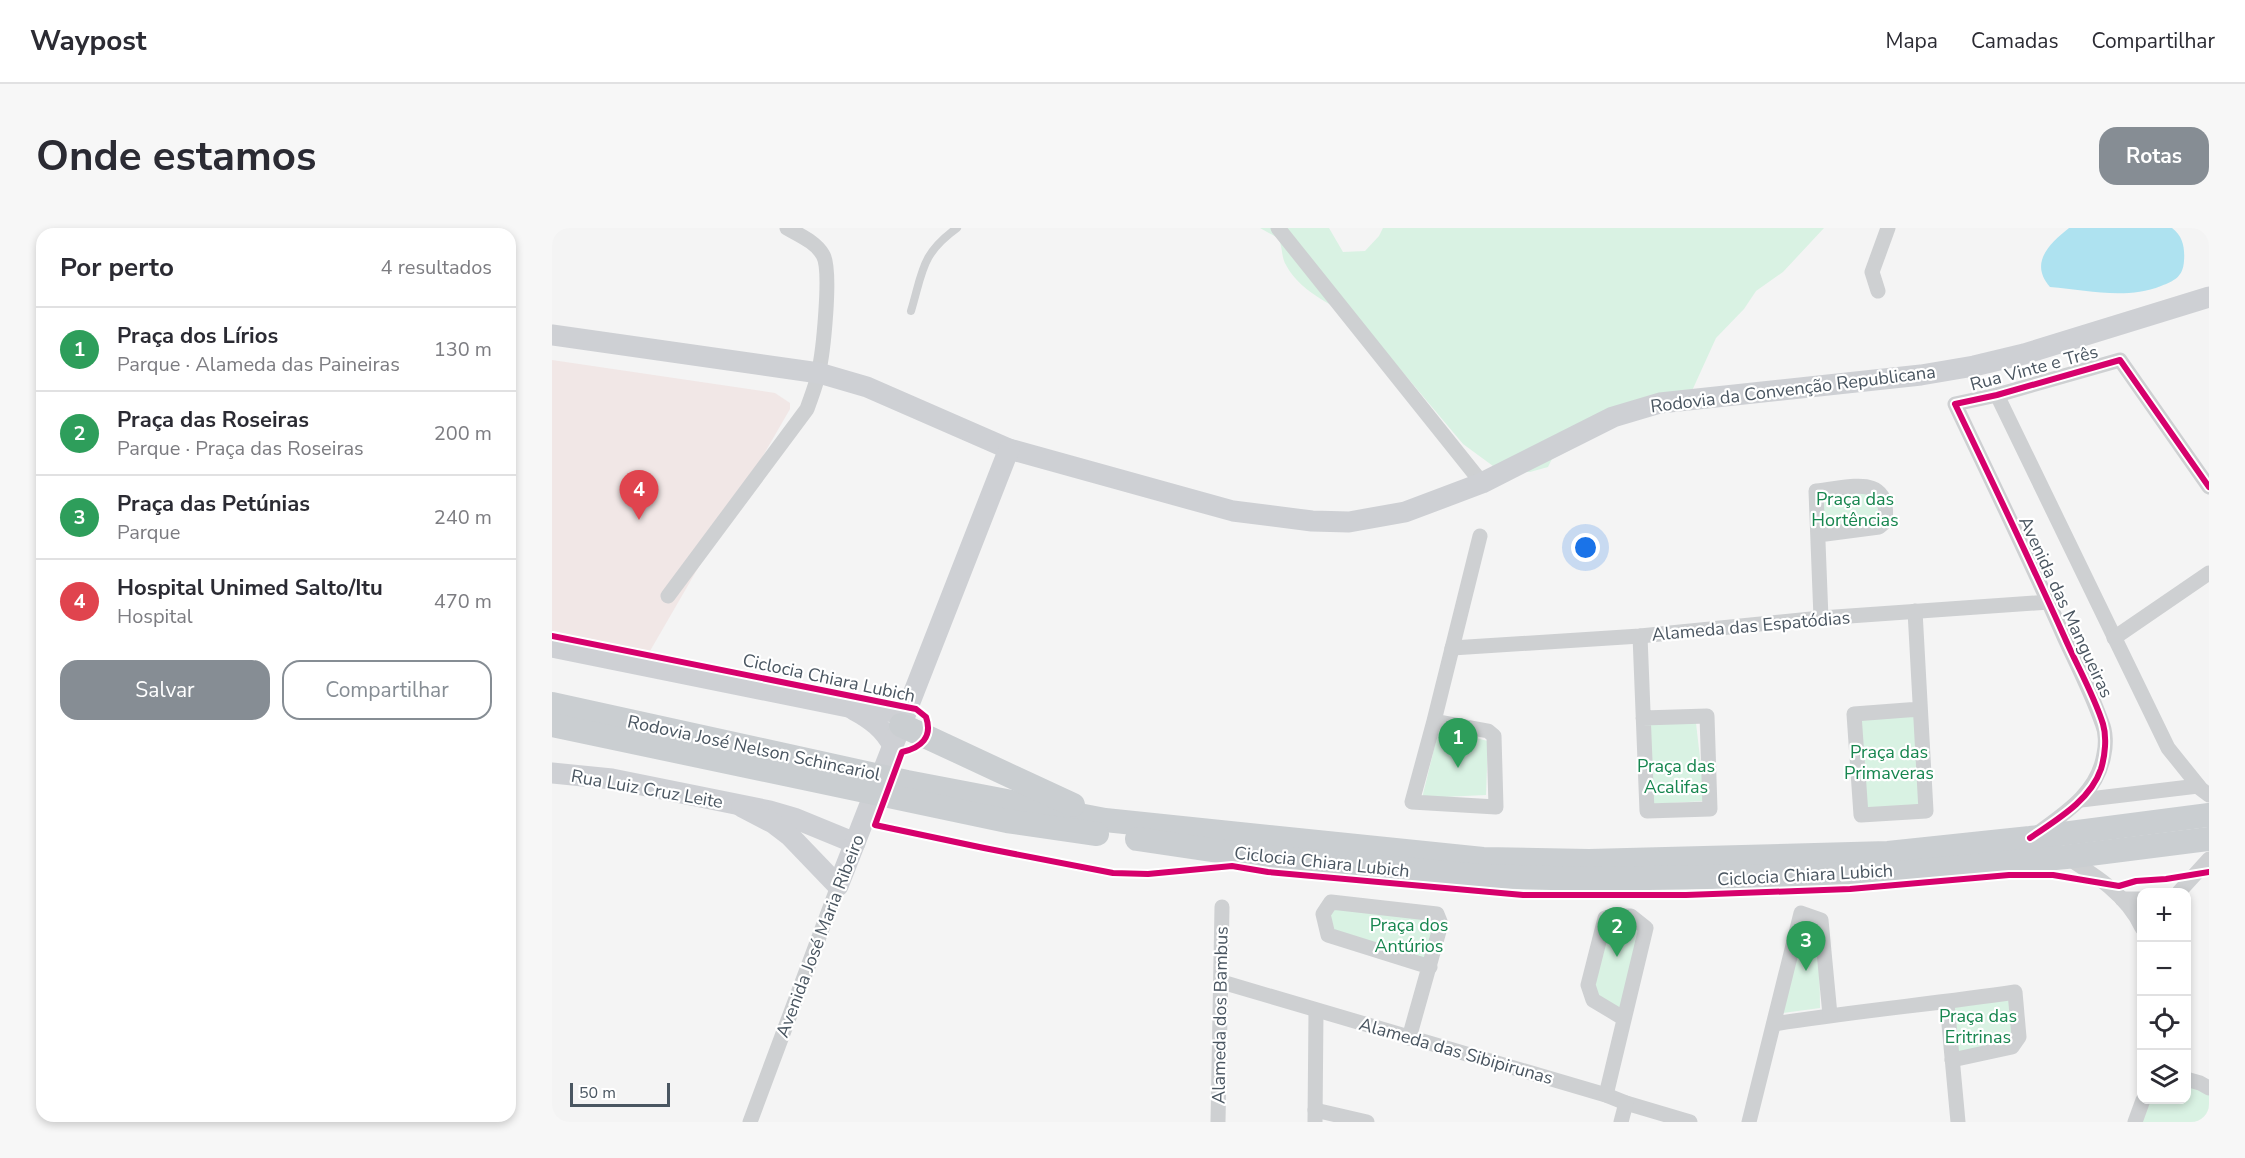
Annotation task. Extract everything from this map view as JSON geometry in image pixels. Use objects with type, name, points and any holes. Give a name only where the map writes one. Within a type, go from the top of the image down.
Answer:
[{"type":"main road","name":"Rodovia da Convenção Republicana","points":[[552,335],[819,373],[867,387],[1009,450],[1233,511],[1312,521],[1349,522],[1379,518],[1413,509],[1482,483],[1590,429],[1639,408],[1660,403],[1921,375],[1974,366],[2024,354],[2209,297]]},
{"type":"main road","name":"Avenida José Maria Ribeiro","points":[[838,886],[1009,450]]},
{"type":"main road","points":[[552,647],[848,707],[897,736],[1105,820]]},
{"type":"main road","name":"Rodovia José Nelson Schincariol","points":[[552,704],[907,782],[1105,820],[1483,859],[1589,861],[1888,853],[2209,815]]},
{"type":"main road","points":[[848,707],[876,724],[886,734],[897,736]]},
{"type":"main road","name":"Rodovia José Nelson Schincariol","points":[[552,725],[1007,821],[1245,855],[1482,876],[1589,879],[1888,874],[2066,857],[2209,839]]},
{"type":"main road","name":"Rua Luiz Cruz Leite","points":[[552,773],[612,779],[770,811],[794,818],[855,843]]},
{"type":"main road","name":"Rua Luiz Cruz Leite","points":[[742,807],[773,823],[790,836],[838,886]]},
{"type":"street","points":[[668,596],[807,409],[819,373],[828,283],[827,264],[822,253],[813,243],[787,228]]},
{"type":"street","points":[[1278,228],[1482,483]]},
{"type":"street","points":[[1878,291],[1872,272],[1888,228]]},
{"type":"street","name":"Rua Vinte e Três","points":[[1955,404],[1997,395],[2120,360],[2209,487]]},
{"type":"street","name":"Avenida das Mangueiras","points":[[1997,395],[2168,748],[2204,791]]},
{"type":"street","name":"Avenida das Mangueiras","points":[[1955,404],[2049,602],[2103,725],[2104,753],[2100,770],[2093,783],[2081,800],[2030,838]]},
{"type":"street","points":[[1818,535],[1879,527],[1885,522],[1886,509],[1883,496],[1870,486],[1816,490],[1821,618]]},
{"type":"street","points":[[1434,721],[1488,730],[1494,736],[1497,807],[1412,802],[1480,536]]},
{"type":"street","points":[[2114,638],[2209,573]]},
{"type":"street","name":"Alameda das Espatódias","points":[[1452,648],[1640,636],[1821,618],[2049,602]]},
{"type":"street","points":[[1915,611],[1926,811],[1861,815],[1854,714],[1920,709]]},
{"type":"street","points":[[1640,636],[1643,718],[1647,811],[1710,809],[1707,716],[1643,718]]},
{"type":"street","name":"Avenida das Mangueiras","points":[[2081,800],[2204,791]]},
{"type":"street","points":[[2066,857],[2095,875],[2122,899],[2137,919]]},
{"type":"street","points":[[2183,888],[2209,860]]},
{"type":"street","name":"Avenida José Maria Ribeiro","points":[[750,1122],[838,886]]},
{"type":"street","points":[[2122,899],[2137,899]]},
{"type":"street","points":[[1409,1038],[1430,967],[1441,924],[1437,914],[1331,902],[1323,914],[1328,935],[1430,967]]},
{"type":"street","name":"Alameda dos Bambus","points":[[1218,1122],[1222,907]]},
{"type":"street","points":[[1749,1122],[1801,913],[1821,920],[1830,1015]]},
{"type":"street","points":[[1606,1095],[1646,928],[1630,916],[1611,916],[1605,918],[1588,985],[1593,1000],[1623,1018]]},
{"type":"street","name":"Alameda das Sibipirunas","points":[[1222,982],[1690,1122]]},
{"type":"street","points":[[1774,1024],[2015,992],[2019,1036],[2012,1047],[1952,1060]]},
{"type":"street","points":[[1947,1002],[1958,1122]]},
{"type":"street","points":[[1316,1011],[1315,1116],[1367,1122]]},
{"type":"street","points":[[2191,1080],[2209,1088]]},
{"type":"street","points":[[1620,1122],[1626,1103]]},
{"type":"street","points":[[2135,1122],[2142,1104]]},
{"type":"lane","points":[[911,311],[927,256],[939,242],[957,228]]},
{"type":"shaded area","points":[[552,360],[775,393],[790,403],[790,409],[650,651],[552,631]]},
{"type":"green space","points":[[1260,228],[1329,228],[1343,252],[1365,251],[1383,228],[1824,228],[1783,272],[1756,291],[1744,309],[1716,338],[1691,393],[1671,398],[1552,459],[1548,467],[1530,472],[1510,471],[1493,466],[1463,444],[1364,326],[1301,284],[1284,262],[1278,238]]},
{"type":"green space","name":"Praça das Hortências","points":[[1876,493],[1882,520],[1821,532],[1819,494]]},
{"type":"green space","name":"Praça das Primaveras","points":[[1914,716],[1920,807],[1864,810],[1859,718]]},
{"type":"green space","name":"Praça das Acalifas","points":[[1647,723],[1696,723],[1705,801],[1653,804]]},
{"type":"green space","points":[[1439,729],[1488,741],[1486,795],[1422,798]]},
{"type":"green space","name":"Praça dos Antúrios","points":[[1334,907],[1429,917],[1433,931],[1424,961],[1330,933],[1328,916]]},
{"type":"green space","points":[[1628,920],[1642,929],[1620,1012],[1595,999],[1591,985],[1607,923]]},
{"type":"green space","points":[[1802,929],[1819,934],[1820,1008],[1783,1013]]},
{"type":"green space","name":"Praça das Eritrinas","points":[[2010,999],[2014,1037],[2005,1045],[1958,1056],[1952,1006]]},
{"type":"green space","points":[[2191,1085],[2209,1094],[2209,1122],[2138,1122],[2145,1104],[2191,1104]]},
{"type":"water","points":[[2069,228],[2172,228],[2179,235],[2184,247],[2182,271],[2177,278],[2166,284],[2134,292],[2106,293],[2050,287],[2041,270],[2044,254]]},
{"type":"cycle path","points":[[2030,838],[2061,817],[2089,791],[2101,769],[2105,746],[2104,729],[2090,691],[1955,404],[1997,395],[2120,360],[2209,487]]},
{"type":"cycle path","name":"Ciclocia Chiara Lubich","points":[[552,636],[916,709],[926,717],[928,724],[926,736],[915,748],[902,752],[875,825],[1113,873],[1148,874],[1232,866],[1268,872],[1523,895],[1686,895],[1850,889],[2009,875],[2053,875],[2119,886],[2136,881],[2209,872]]},
{"type":"place","name":"Hospital Unimed Salto/Itu","points":[[639,520]]},
{"type":"place","name":"Praça dos Lírios","points":[[1458,768]]},
{"type":"place","name":"Praça das Roseiras","points":[[1617,957]]},
{"type":"place","name":"Praça das Petúnias","points":[[1806,971]]}]
